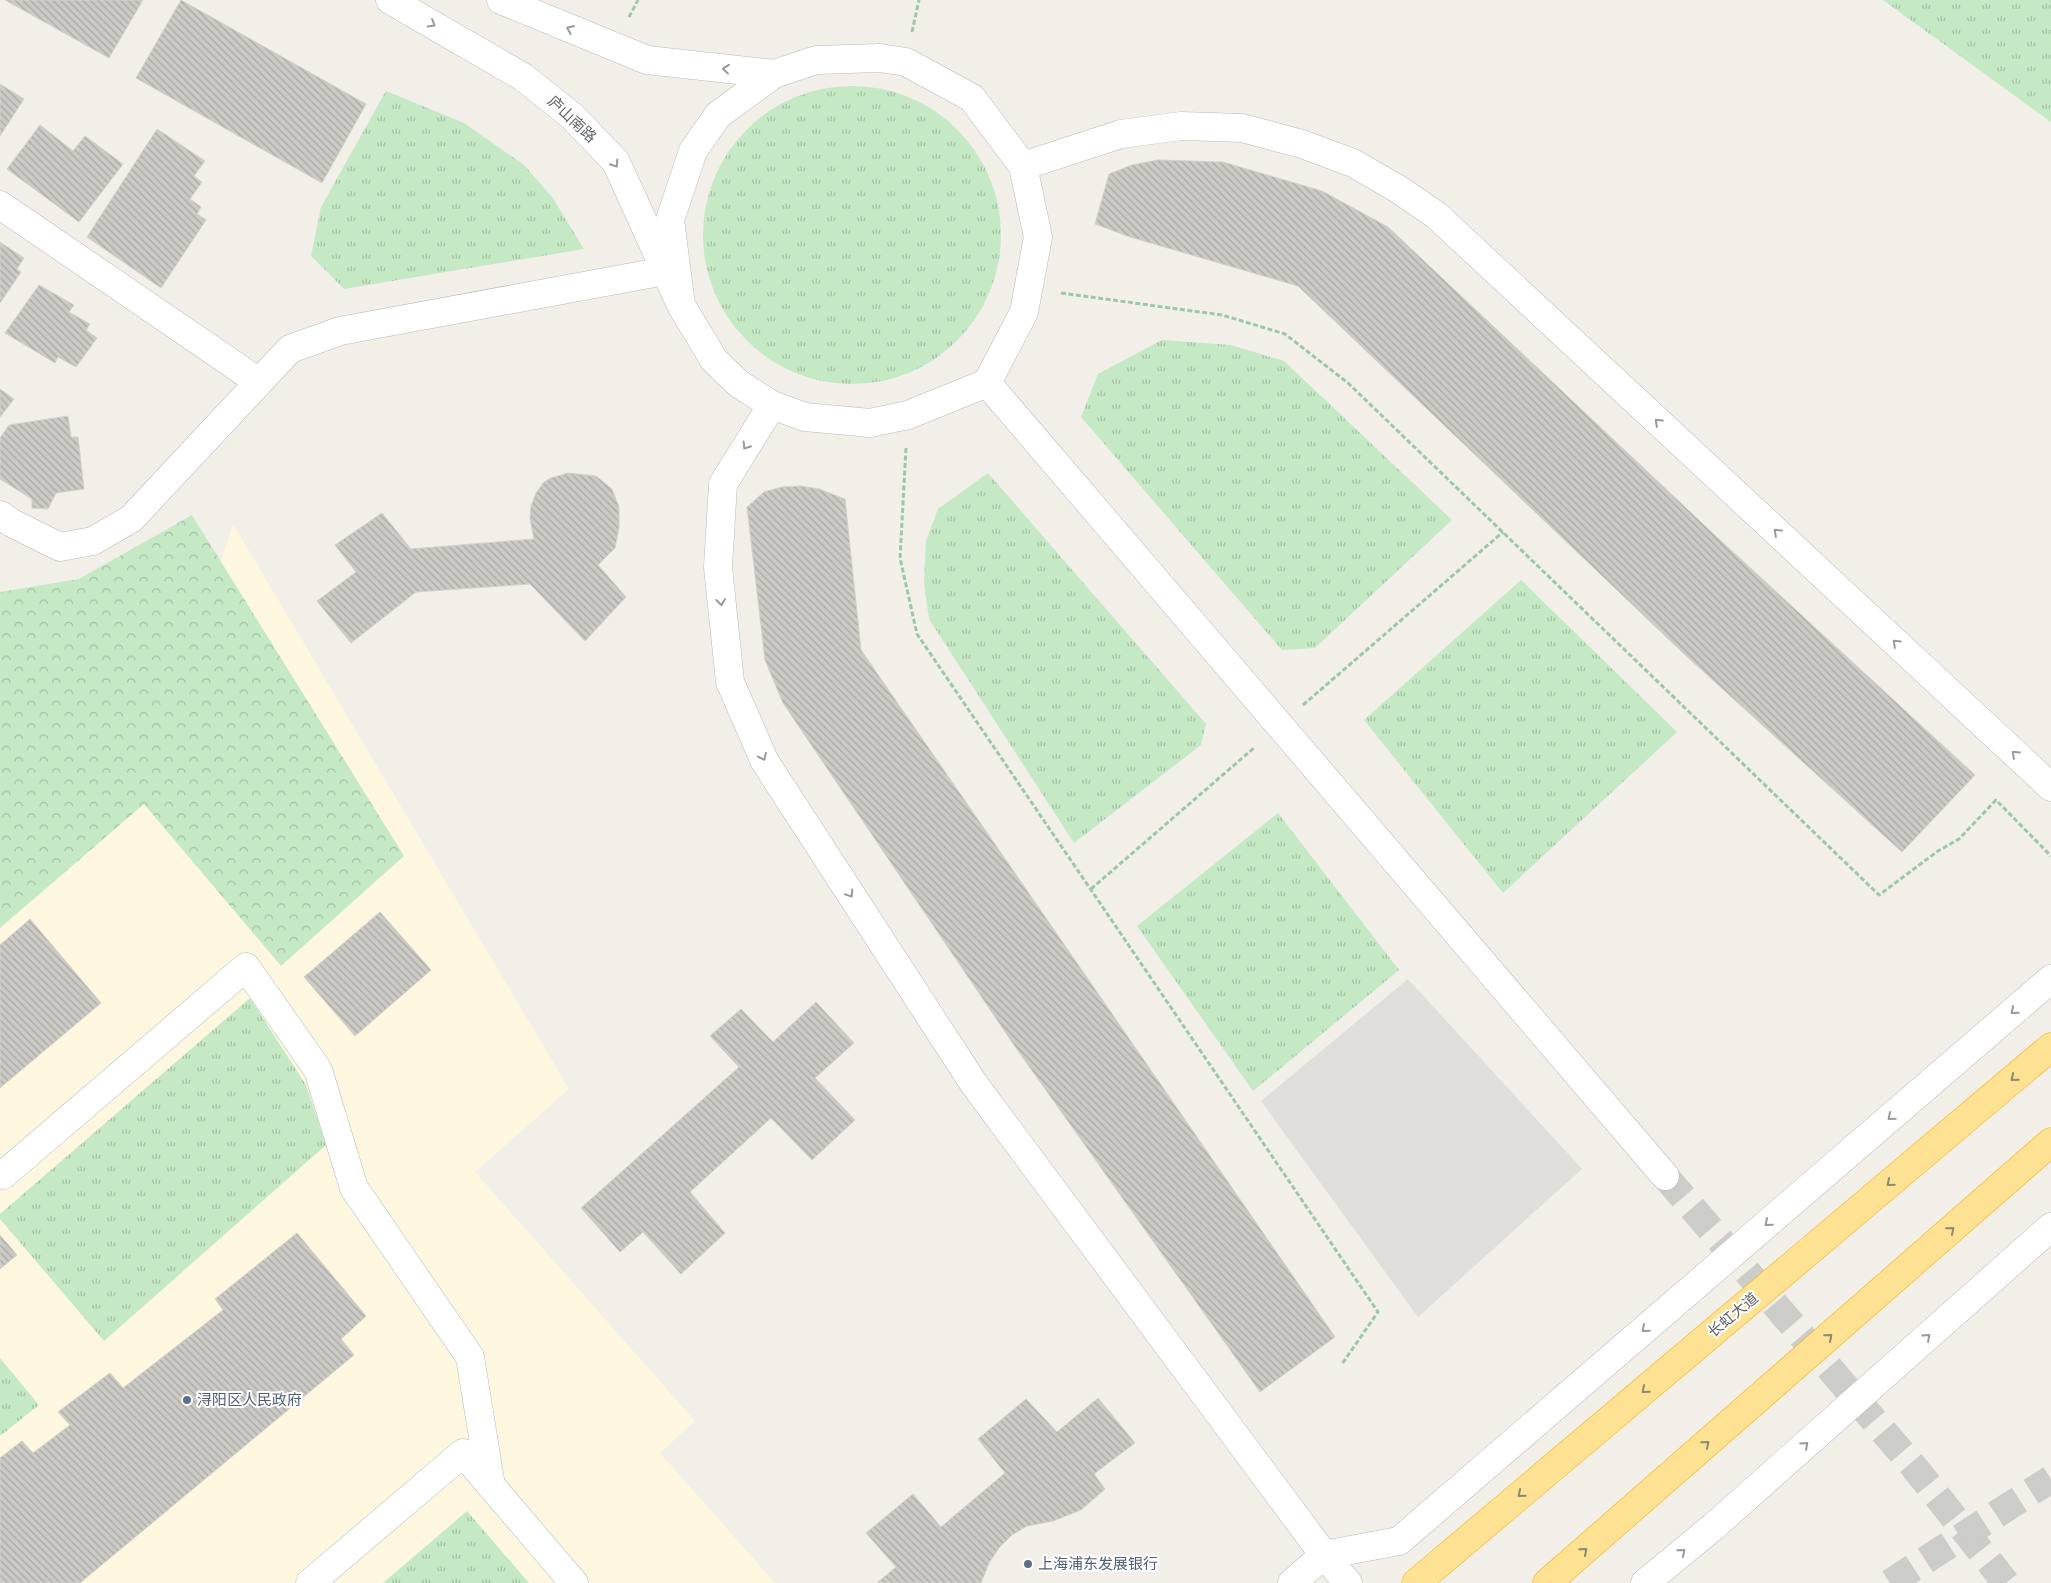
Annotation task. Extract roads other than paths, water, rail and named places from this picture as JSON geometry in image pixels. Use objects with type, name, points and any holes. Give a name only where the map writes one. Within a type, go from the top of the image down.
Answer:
[{"type":"highway","name":"长虹大道","points":[[1416,1583],[2051,1047]]},
{"type":"highway","points":[[1548,1583],[2051,1142]]},
{"type":"street","name":"庐山南路","points":[[390,0],[523,77],[573,117],[616,162],[681,305],[714,360],[739,384],[772,405],[805,417],[870,423],[908,415],[987,383]]},
{"type":"street","points":[[502,0],[646,60],[774,74]]},
{"type":"street","points":[[681,305],[670,220],[693,150],[718,115],[774,74],[816,60],[880,58],[906,62],[972,98],[1023,166],[1038,237],[1024,312],[987,383],[1665,1176]]},
{"type":"street","points":[[1023,166],[1121,134],[1181,126],[1242,128],[1302,144],[1353,163],[1398,189],[1443,222],[2051,787]]},
{"type":"street","points":[[0,205],[259,382]]},
{"type":"street","points":[[0,515],[60,547],[93,541],[131,519],[290,349],[340,331],[666,271]]},
{"type":"street","points":[[772,405],[723,484],[718,567],[730,682],[765,762],[974,1084],[1324,1555],[1348,1583]]},
{"type":"street","points":[[3,1175],[246,967],[318,1070],[354,1188],[470,1357],[491,1486]]},
{"type":"street","points":[[1292,1583],[1324,1555],[1399,1541],[2051,979]]},
{"type":"street","points":[[1645,1583],[1713,1527],[2051,1227]]},
{"type":"street","points":[[310,1583],[463,1453],[574,1583]]},
{"type":"tunnel","points":[[1665,1176],[1914,1467],[2006,1583]]},
{"type":"tunnel","points":[[1890,1583],[2051,1479]]},
{"type":"place","name":"浔阳区人民政府","points":[[187,1400]]},
{"type":"place","name":"上海浦东发展银行","points":[[1028,1564]]}]
